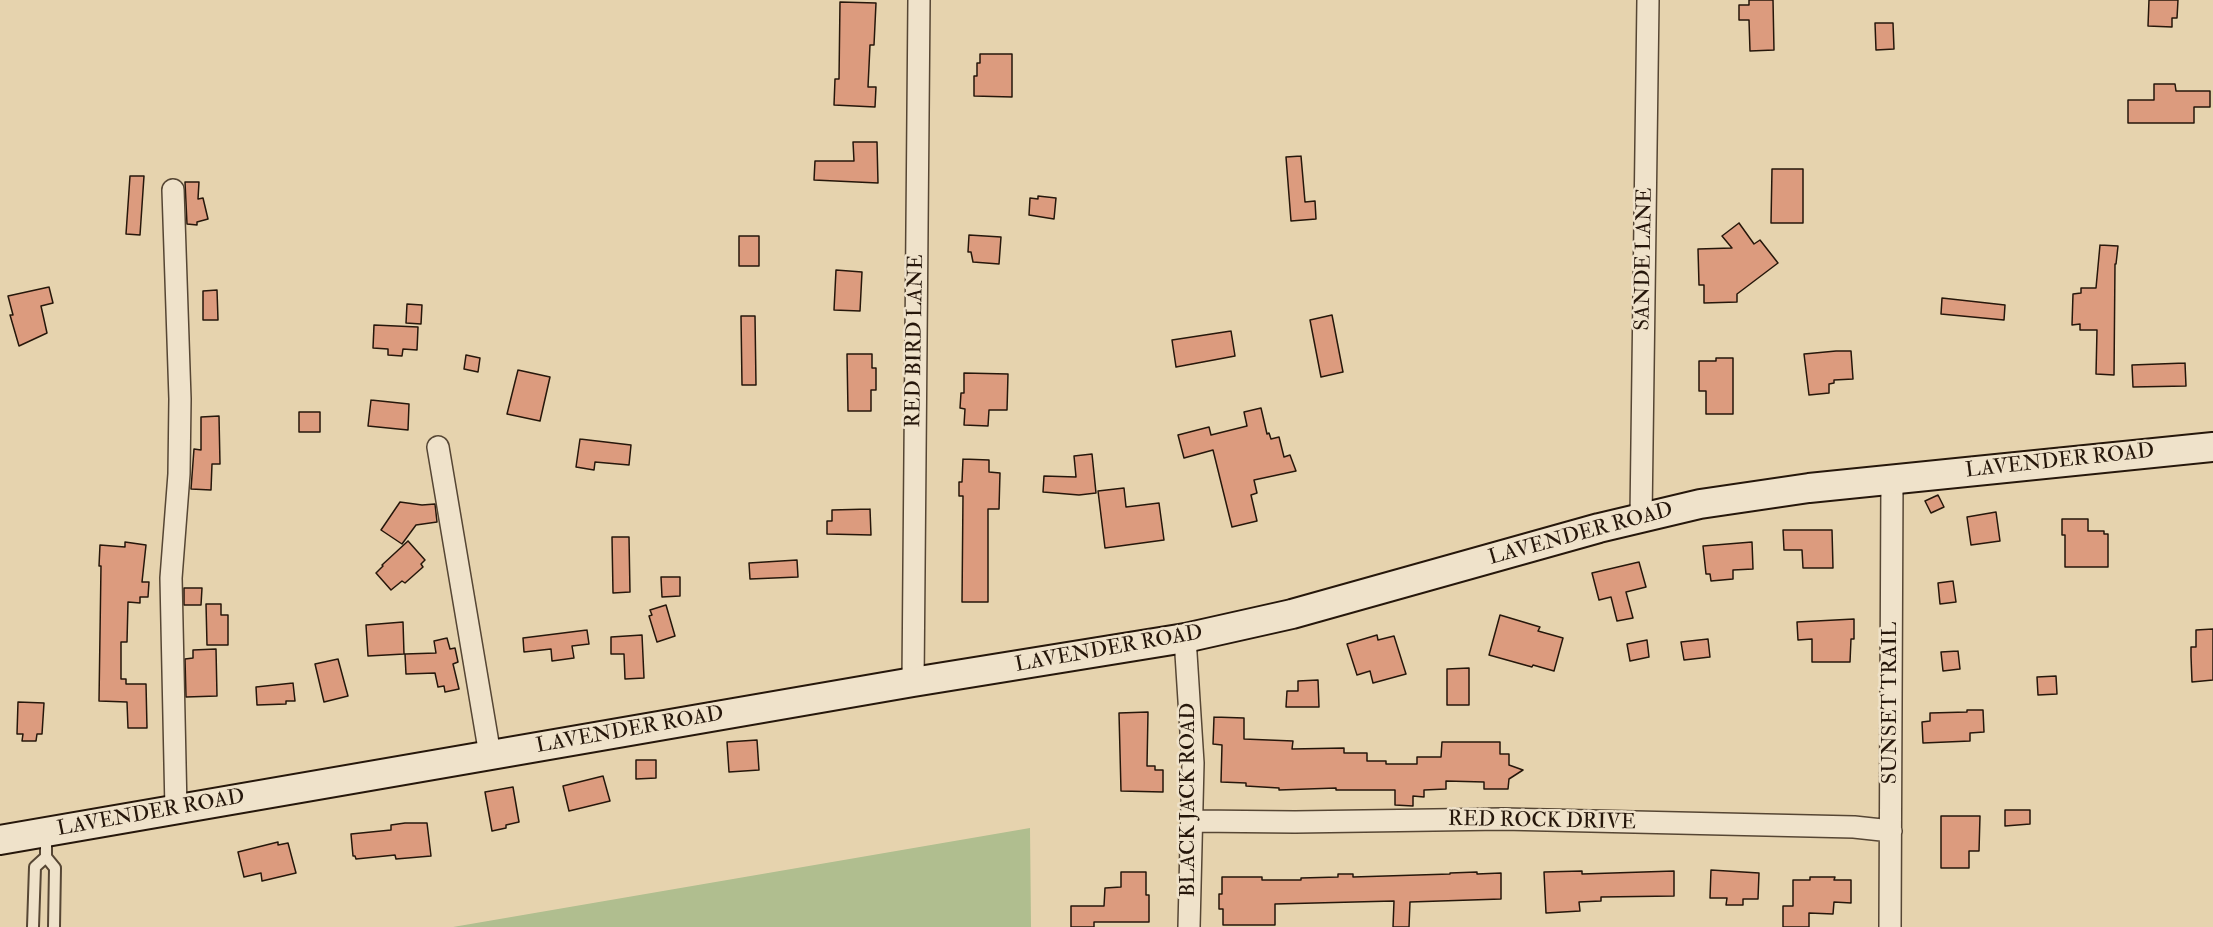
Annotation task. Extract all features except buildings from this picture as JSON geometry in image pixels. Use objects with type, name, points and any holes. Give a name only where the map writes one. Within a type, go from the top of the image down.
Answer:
[{"type":"street","name":"RED BIRD LANE","points":[[913,682],[920,0]]},
{"type":"street","name":"SANDE LANE","points":[[1641,517],[1648,0]]},
{"type":"street","points":[[173,190],[180,399],[179,474],[171,578],[176,810]]},
{"type":"street","points":[[438,447],[490,756]]},
{"type":"street","name":"LAVENDER ROAD","points":[[0,840],[46,845],[176,810],[913,682],[1185,638],[1292,614],[1641,517],[1700,504],[1775,492],[1892,479],[2213,447]]},
{"type":"street","name":"SUNSET TRAIL","points":[[1890,927],[1892,479]]},
{"type":"street","name":"BLACK JACK ROAD","points":[[1185,638],[1193,763],[1189,927]]},
{"type":"street","name":"RED ROCK DRIVE","points":[[1193,821],[1503,819],[1854,828],[1891,831]]},
{"type":"lane","points":[[33,927],[35,867],[46,845]]},
{"type":"lane","points":[[46,845],[55,868],[54,927]]},
{"type":"green space","points":[[1030,828],[1031,927],[453,927],[768,873]]}]
